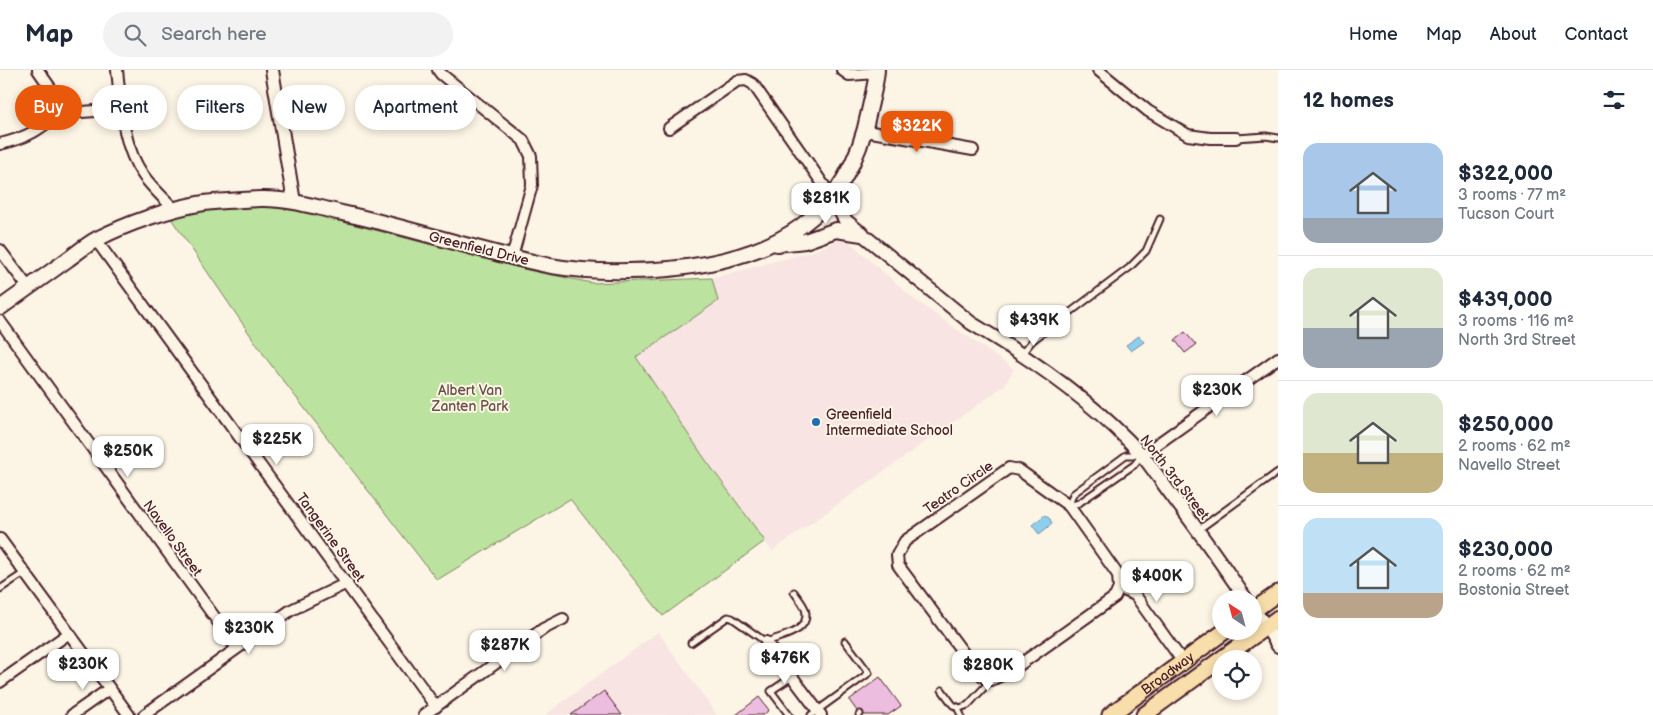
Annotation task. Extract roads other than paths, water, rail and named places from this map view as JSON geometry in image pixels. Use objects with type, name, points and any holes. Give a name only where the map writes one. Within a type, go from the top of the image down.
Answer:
[{"type":"main road","name":"Greenfield Drive","points":[[0,308],[96,240],[135,223],[175,210],[203,204],[264,199],[294,202],[357,216],[512,257],[554,266],[598,271],[639,272],[690,267],[739,256],[784,238],[804,225],[832,197],[850,170],[866,131],[876,72]]},
{"type":"main road","points":[[769,245],[805,241],[836,230],[862,234]]},
{"type":"main road","points":[[1262,604],[1278,593]]},
{"type":"main road","name":"Broadway","points":[[1145,715],[1272,622]]},
{"type":"main road","name":"Broadway","points":[[1110,715],[1213,640]]},
{"type":"street","points":[[38,70],[48,85]]},
{"type":"street","points":[[116,70],[118,85]]},
{"type":"street","points":[[272,70],[294,202]]},
{"type":"street","points":[[438,70],[523,140],[531,156],[532,185],[512,257]]},
{"type":"street","points":[[842,70],[849,75],[876,72]]},
{"type":"street","points":[[1098,70],[1148,111],[1188,135],[1210,138],[1236,138]]},
{"type":"street","name":"North 3rd Street","points":[[669,128],[737,82],[746,80],[753,84],[832,197],[844,220],[971,323],[1021,355],[1095,408],[1142,455],[1240,590]]},
{"type":"street","points":[[0,144],[28,136],[39,130]]},
{"type":"street","points":[[125,130],[129,147],[144,176],[175,210]]},
{"type":"street","points":[[866,131],[973,150]]},
{"type":"street","name":"Tangerine Street","points":[[96,240],[347,582],[436,707]]},
{"type":"street","points":[[0,250],[28,287]]},
{"type":"street","name":"Navello Street","points":[[0,321],[237,648]]},
{"type":"street","points":[[1142,455],[1278,358]]},
{"type":"street","name":"Teatro Circle","points":[[991,680],[985,678],[976,670],[898,566],[897,555],[904,541],[1009,468],[1019,470],[1069,506],[1118,575],[1119,588]]},
{"type":"street","points":[[0,539],[129,715]]},
{"type":"street","points":[[144,715],[291,610],[347,582]]},
{"type":"street","points":[[991,680],[1011,671],[1114,597],[1119,588],[1135,595],[1183,662]]},
{"type":"street","points":[[424,715],[543,629],[563,619]]},
{"type":"street","points":[[1272,622],[1278,646]]},
{"type":"street","points":[[0,682],[68,634]]},
{"type":"street","points":[[766,642],[793,676],[817,713]]},
{"type":"street","points":[[72,715],[109,689]]},
{"type":"lane","points":[[1236,138],[1266,136],[1278,138]]},
{"type":"lane","points":[[1021,355],[1032,341],[1129,268],[1146,251],[1160,220]]},
{"type":"lane","points":[[1069,506],[1073,494],[1108,467],[1126,455],[1142,455]]},
{"type":"lane","points":[[1069,506],[1079,503],[1134,465],[1142,455]]},
{"type":"lane","points":[[1198,530],[1278,472]]},
{"type":"lane","points":[[0,589],[25,572]]},
{"type":"lane","points":[[690,643],[728,617],[766,642],[798,630],[802,627],[806,611],[794,592]]},
{"type":"lane","points":[[817,713],[869,673],[845,641]]},
{"type":"lane","points":[[789,715],[771,691],[793,676]]},
{"type":"lane","points":[[942,690],[953,706],[960,708],[968,705],[991,680]]},
{"type":"lane","points":[[957,707],[961,715]]},
{"type":"water","points":[[1139,336],[1144,342],[1131,351],[1126,345]]},
{"type":"water","points":[[1045,515],[1052,524],[1039,534],[1032,525]]},
{"type":"place","name":"Greenfield Intermediate School","points":[[816,422]]},
{"type":"park label","name":"Albert Van Zanten Park","points":[[470,398]]}]
